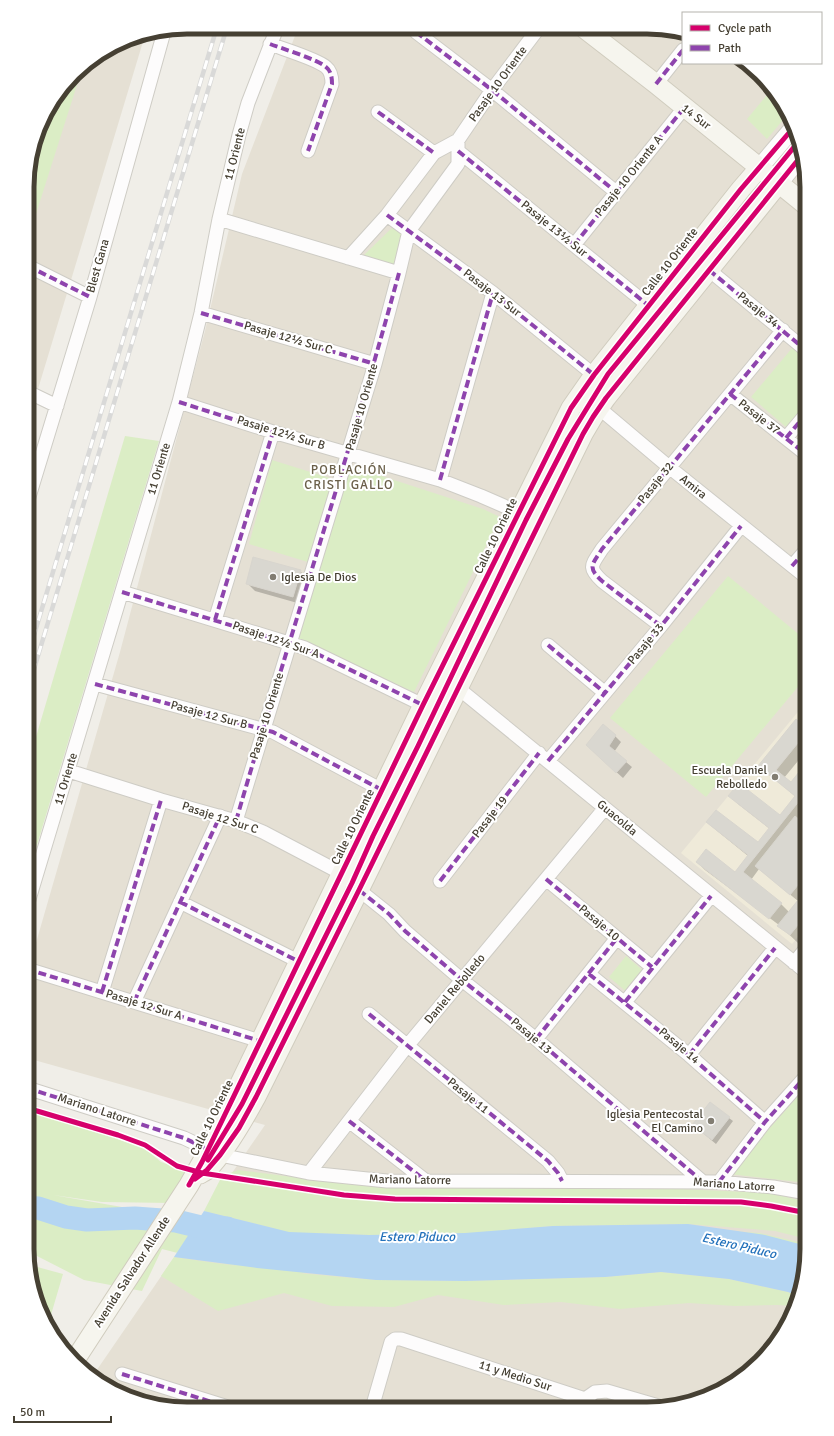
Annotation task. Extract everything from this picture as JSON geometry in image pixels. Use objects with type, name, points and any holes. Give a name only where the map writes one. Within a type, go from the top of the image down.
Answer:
[{"type":"main road","name":"14 Sur","points":[[590,34],[656,84],[800,200]]},
{"type":"main road","name":"Calle 10 Oriente","points":[[189,1185],[207,1170],[260,1041],[298,961],[565,419],[578,397],[594,375],[760,167]]},
{"type":"main road","name":"Calle 10 Oriente","points":[[214,1152],[238,1128],[253,1102],[583,434],[599,408],[779,183]]},
{"type":"main road","name":"Avenida Salvador Allende","points":[[78,1356],[189,1185]]},
{"type":"street","name":"11 Oriente","points":[[34,884],[179,402],[201,313],[239,135],[248,103],[274,34]]},
{"type":"street","points":[[419,34],[492,90],[616,192]]},
{"type":"street","name":"Pasaje 10 Oriente","points":[[236,821],[375,364],[409,231],[458,164],[458,145],[492,90],[534,34]]},
{"type":"street","name":"Blest Gana","points":[[34,481],[90,297],[163,36]]},
{"type":"street","points":[[270,44],[321,63],[329,71],[332,77],[332,84],[308,151]]},
{"type":"street","points":[[656,84],[682,51]]},
{"type":"street","name":"Pasaje 10 Oriente A","points":[[574,245],[684,108]]},
{"type":"street","points":[[378,112],[434,153]]},
{"type":"street","name":"Calle 10 Oriente","points":[[760,167],[789,132]]},
{"type":"street","name":"Pasaje 10 Oriente","points":[[348,258],[387,215],[434,153],[458,145]]},
{"type":"street","name":"Pasaje 13½ Sur","points":[[458,145],[574,245],[649,306]]},
{"type":"street","name":"Calle 10 Oriente","points":[[779,183],[798,160]]},
{"type":"street","name":"Pasaje 13 Sur","points":[[387,215],[493,293],[594,375]]},
{"type":"street","points":[[220,219],[399,273]]},
{"type":"street","points":[[34,269],[90,297]]},
{"type":"street","name":"Pasaje 34","points":[[709,270],[800,345]]},
{"type":"street","points":[[440,480],[493,293]]},
{"type":"street","name":"Pasaje 12½ Sur C","points":[[201,313],[375,364]]},
{"type":"street","name":"Pasaje 32","points":[[661,626],[610,589],[594,574],[591,568],[592,564],[602,549],[783,330]]},
{"type":"street","name":"Pasaje 37","points":[[730,394],[800,449]]},
{"type":"street","points":[[34,395],[57,406]]},
{"type":"street","name":"Amira","points":[[578,397],[599,408],[741,526],[800,572]]},
{"type":"street","name":"Pasaje 12½ Sur B","points":[[179,402],[273,432],[440,480],[504,506],[538,526]]},
{"type":"street","points":[[786,438],[800,421]]},
{"type":"street","points":[[215,620],[273,432]]},
{"type":"street","name":"Pasaje 33","points":[[543,757],[605,693],[741,526]]},
{"type":"street","points":[[792,566],[800,557]]},
{"type":"street","name":"Pasaje 12½ Sur A","points":[[122,592],[290,642],[317,653],[423,705]]},
{"type":"street","points":[[548,645],[605,693]]},
{"type":"street","name":"Pasaje 12 Sur B","points":[[95,684],[263,729],[282,736],[382,790]]},
{"type":"street","points":[[423,705],[440,701],[458,688]]},
{"type":"street","name":"Guacolda","points":[[458,688],[800,968]]},
{"type":"street","name":"Pasaje 19","points":[[440,881],[543,757]]},
{"type":"street","name":"Pasaje 12 Sur C","points":[[69,771],[161,800],[236,821],[263,832],[342,873],[359,890]]},
{"type":"street","points":[[102,992],[161,800]]},
{"type":"street","name":"Daniel Rebolledo","points":[[309,1173],[408,1046],[605,808]]},
{"type":"street","points":[[134,1002],[220,816]]},
{"type":"street","name":"Pasaje 10","points":[[546,879],[652,968]]},
{"type":"street","name":"Pasaje 13","points":[[359,890],[389,914],[405,931],[462,980],[536,1038],[703,1182]]},
{"type":"street","points":[[625,1002],[711,896]]},
{"type":"street","points":[[180,902],[298,961]]},
{"type":"street","points":[[536,1038],[617,938]]},
{"type":"street","points":[[689,1055],[775,948]]},
{"type":"street","points":[[794,963],[800,956]]},
{"type":"street","name":"Pasaje 12 Sur A","points":[[34,971],[260,1041]]},
{"type":"street","name":"Pasaje 14","points":[[589,974],[689,1055],[765,1122]]},
{"type":"street","name":"Pasaje 11","points":[[369,1014],[548,1161],[558,1173],[562,1181]]},
{"type":"street","points":[[719,1182],[765,1122],[800,1083]]},
{"type":"street","name":"Mariano Latorre","points":[[34,1090],[184,1138],[214,1152],[309,1173],[379,1180],[719,1182],[774,1187],[800,1193]]},
{"type":"street","points":[[349,1121],[426,1181]]},
{"type":"street","name":"11 y Medio Sur","points":[[374,1402],[391,1342],[395,1339],[401,1339],[578,1402]]},
{"type":"street","points":[[122,1374],[212,1402]]},
{"type":"street","name":"11 y Medio Sur","points":[[586,1402],[595,1392],[607,1391],[647,1402]]},
{"type":"shaded area","points":[[296,34],[657,34],[677,37],[682,38],[682,64],[737,64],[748,72],[762,86],[774,102],[784,119],[792,138],[800,177],[800,1259],[792,1298],[784,1317],[762,1350],[748,1364],[732,1376],[715,1386],[696,1394],[657,1402],[177,1402],[138,1394],[119,1386],[96,1371],[265,1125],[34,1060],[34,950],[120,652],[205,331],[242,174]]},
{"type":"shaded area","points":[[143,40],[34,402],[34,177],[42,138],[50,119],[60,102],[72,86],[86,72],[119,50]]},
{"type":"shaded area","name":"Escuela Daniel Rebolledo","points":[[800,709],[800,934],[792,944],[681,853]]},
{"type":"green space","points":[[79,79],[34,220],[34,177],[42,138],[50,119],[60,102]]},
{"type":"green space","points":[[768,94],[784,119],[767,139],[747,119]]},
{"type":"green space","points":[[791,137],[797,157],[612,387],[596,379]]},
{"type":"green space","points":[[396,224],[406,234],[397,270],[363,256]]},
{"type":"green space","points":[[793,347],[800,353],[800,422],[792,432],[751,397]]},
{"type":"green space","points":[[567,425],[580,434],[236,1125],[222,1128]]},
{"type":"green space","points":[[125,436],[159,441],[34,855],[34,744]]},
{"type":"green space","points":[[272,460],[336,480],[311,563],[249,544]]},
{"type":"green space","points":[[351,466],[483,509],[500,517],[414,692],[295,638]]},
{"type":"green space","points":[[728,576],[800,635],[800,684],[706,797],[610,718]]},
{"type":"green space","points":[[626,956],[646,973],[629,994],[609,977]]},
{"type":"green space","points":[[800,1094],[800,1182],[729,1174]]},
{"type":"green space","points":[[34,1113],[143,1147],[161,1162],[185,1170],[172,1203],[102,1202],[53,1195],[208,1222],[276,1229],[204,1211],[222,1176],[238,1170],[316,1180],[398,1187],[678,1189],[770,1193],[800,1200],[800,1237],[775,1231],[688,1224],[553,1226],[506,1230],[664,1227],[760,1233],[800,1242],[800,1262],[778,1269],[298,1273],[376,1280],[465,1281],[605,1277],[661,1272],[729,1279],[788,1292],[793,1294],[789,1306],[735,1306],[689,1303],[620,1309],[561,1302],[504,1305],[438,1295],[394,1307],[332,1306],[284,1293],[218,1311],[161,1276],[174,1257],[236,1266],[162,1249],[142,1291],[84,1280],[34,1254]],"holes":[[[305,1233],[369,1235],[338,1238]]]},
{"type":"green space","points":[[35,1266],[63,1274],[50,1317],[42,1298]]},
{"type":"water","points":[[204,1211],[289,1232],[369,1235],[465,1233],[553,1226],[688,1224],[765,1235],[800,1244],[799,1269],[793,1294],[729,1279],[661,1272],[605,1277],[465,1281],[376,1280],[257,1268],[174,1257]]},
{"type":"building","name":"Iglesia De Dios","points":[[253,557],[301,570],[293,597],[246,584]]},
{"type":"building","points":[[796,719],[800,722],[800,741],[776,770],[791,782],[800,771],[800,800],[743,872],[782,903],[769,919],[696,862],[706,849],[735,872],[748,855],[706,822],[716,810],[758,842],[769,828],[728,796],[739,783],[780,815],[795,796],[758,766]]},
{"type":"building","points":[[603,724],[616,735],[609,746],[627,761],[616,773],[586,745]]},
{"type":"building","points":[[795,816],[800,820],[800,883],[790,895],[755,866]]},
{"type":"building","points":[[800,898],[800,923],[790,935],[777,926]]},
{"type":"building","name":"Iglesia Pentecostal El Camino","points":[[710,1102],[730,1117],[712,1140],[692,1125]]},
{"type":"waterway","name":"Estero Piduco","points":[[34,1208],[66,1217],[87,1220],[135,1218],[176,1221],[205,1228],[227,1228]]},
{"type":"railway","points":[[34,635],[215,34]]},
{"type":"railway","points":[[34,669],[225,34]]},
{"type":"marked path","points":[[419,34],[492,90],[616,192]]},
{"type":"marked path","points":[[270,44],[300,54],[322,64],[331,74],[332,84],[308,151]]},
{"type":"marked path","points":[[656,84],[682,51]]},
{"type":"marked path","points":[[574,245],[684,108]]},
{"type":"marked path","points":[[378,112],[434,153]]},
{"type":"marked path","points":[[458,151],[649,306]]},
{"type":"marked path","points":[[387,215],[493,293],[594,375]]},
{"type":"marked path","points":[[34,269],[90,297]]},
{"type":"marked path","points":[[709,270],[800,345]]},
{"type":"marked path","points":[[236,821],[360,411],[399,273]]},
{"type":"marked path","points":[[440,480],[493,293]]},
{"type":"marked path","points":[[201,313],[375,364]]},
{"type":"marked path","points":[[661,626],[602,581],[594,572],[594,562],[602,549],[783,330]]},
{"type":"marked path","points":[[730,394],[800,449]]},
{"type":"marked path","points":[[179,402],[273,432],[215,620]]},
{"type":"marked path","points":[[786,438],[800,421]]},
{"type":"marked path","points":[[548,761],[661,626],[741,526]]},
{"type":"marked path","points":[[792,566],[800,557]]},
{"type":"marked path","points":[[122,592],[305,648],[423,705]]},
{"type":"marked path","points":[[548,645],[605,693]]},
{"type":"marked path","points":[[95,684],[273,732],[382,790]]},
{"type":"marked path","points":[[440,881],[539,753]]},
{"type":"marked path","points":[[102,992],[161,800]]},
{"type":"marked path","points":[[134,1002],[220,816]]},
{"type":"marked path","points":[[546,879],[652,967]]},
{"type":"marked path","points":[[359,890],[389,914],[405,931],[462,980],[536,1039],[703,1182]]},
{"type":"marked path","points":[[625,1002],[711,896]]},
{"type":"marked path","points":[[180,902],[298,961]]},
{"type":"marked path","points":[[536,1039],[617,938]]},
{"type":"marked path","points":[[689,1055],[775,948]]},
{"type":"marked path","points":[[34,971],[260,1041]]},
{"type":"marked path","points":[[589,974],[689,1055],[765,1122]]},
{"type":"marked path","points":[[369,1014],[548,1161],[558,1173],[562,1181]]},
{"type":"marked path","points":[[719,1182],[765,1122],[800,1083]]},
{"type":"marked path","points":[[34,1090],[184,1138],[207,1149]]},
{"type":"marked path","points":[[349,1121],[426,1181]]},
{"type":"marked path","points":[[122,1374],[212,1402]]},
{"type":"cycle path","points":[[189,1185],[202,1162],[423,705],[571,408],[594,375],[741,189],[789,132]]},
{"type":"cycle path","points":[[208,1160],[242,1104],[352,883],[373,836],[418,746],[526,520],[568,439],[608,374],[795,146]]},
{"type":"cycle path","points":[[195,1179],[207,1170],[220,1155],[239,1128],[256,1097],[583,434],[593,417],[606,398],[798,160]]},
{"type":"cycle path","points":[[34,1110],[118,1135],[145,1145],[177,1166],[202,1173],[344,1195],[395,1199],[741,1202],[800,1212]]},
{"type":"place","name":"Iglesia De Dios","points":[[273,577]]},
{"type":"place","name":"Escuela Daniel Rebolledo","points":[[775,777]]},
{"type":"place","name":"Iglesia Pentecostal El Camino","points":[[711,1121]]},
{"type":"district","name":"POBLACIÓN CRISTI GALLO","points":[[349,478]]}]
